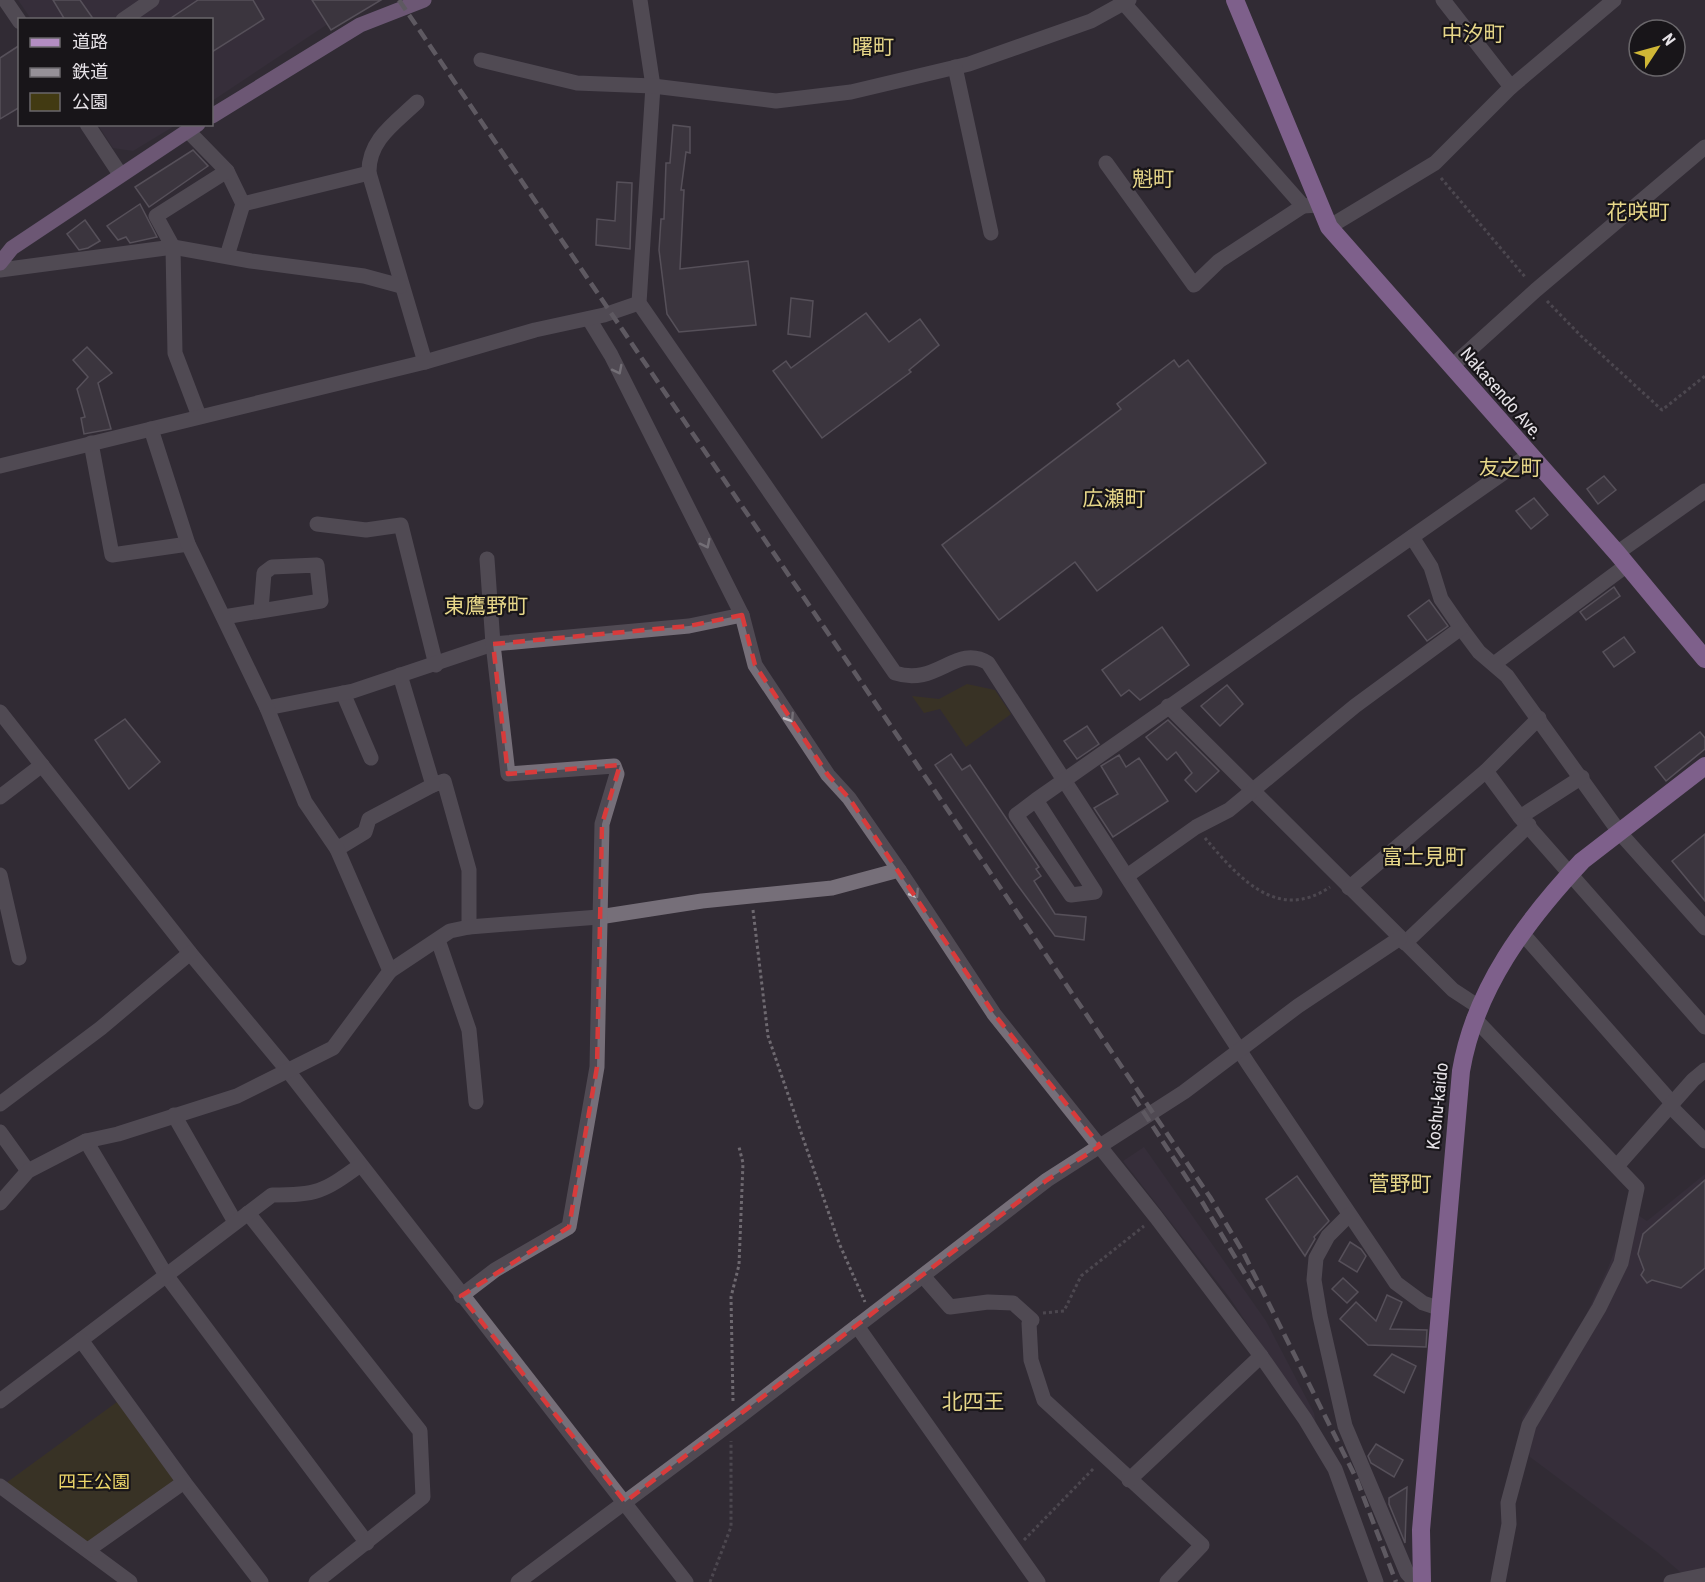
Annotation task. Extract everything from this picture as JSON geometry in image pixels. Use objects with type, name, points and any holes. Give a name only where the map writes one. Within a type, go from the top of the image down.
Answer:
[{"type":"highway","name":"Nakasendo Ave.","points":[[1235,0],[1311,206],[1622,559],[1705,659]]},
{"type":"highway","name":"Koshu-kaido","points":[[1422,1582],[1421,1530],[1461,1071],[1477,1013],[1504,959],[1522,933],[1582,861],[1705,766]]},
{"type":"main road","points":[[213,115],[360,25],[424,0]]},
{"type":"main road","points":[[0,263],[12,248],[120,174],[193,128]]},
{"type":"street","points":[[5,0],[18,19]]},
{"type":"street","points":[[126,18],[152,0]]},
{"type":"street","points":[[640,0],[653,86],[639,303],[895,673],[907,677],[935,672],[967,656],[978,657],[988,663],[1249,1065],[1396,1283],[1423,1303],[1441,1309]]},
{"type":"street","points":[[1443,0],[1511,87]]},
{"type":"street","points":[[1329,227],[1435,163],[1511,87],[1614,0]]},
{"type":"street","points":[[482,60],[577,83],[653,86],[776,101],[851,92],[956,67],[1091,21],[1125,1],[1311,206],[1220,261],[1194,285],[1106,163]]},
{"type":"street","points":[[956,67],[992,233]]},
{"type":"street","points":[[417,102],[372,146],[369,172],[425,362]]},
{"type":"street","points":[[88,126],[120,174]]},
{"type":"street","points":[[193,128],[227,171],[243,204],[228,256]]},
{"type":"street","points":[[1452,366],[1536,290],[1705,147]]},
{"type":"street","points":[[200,416],[175,353],[173,247],[156,216],[227,171]]},
{"type":"street","points":[[243,204],[369,172]]},
{"type":"street","points":[[0,270],[173,247],[364,276],[401,286]]},
{"type":"street","points":[[0,466],[425,362],[535,330],[589,319],[639,303]]},
{"type":"street","points":[[589,319],[611,355],[742,615],[755,665],[828,775],[849,798],[899,870],[994,1014],[1156,1217],[1261,1356],[1335,1469],[1376,1582]]},
{"type":"street","points":[[151,429],[188,544],[267,708],[305,802],[338,849],[390,971]]},
{"type":"street","points":[[91,443],[112,555],[188,544]]},
{"type":"street","points":[[1036,800],[1095,892],[1071,895],[1016,815],[1036,800],[1168,706],[1529,455]]},
{"type":"street","points":[[1494,664],[1705,490]]},
{"type":"street","points":[[317,524],[366,530],[401,525],[436,665]]},
{"type":"street","points":[[1412,537],[1431,567],[1441,599],[1461,628],[1479,652],[1507,676],[1582,777],[1620,833],[1705,928]]},
{"type":"street","points":[[461,1296],[495,1270],[569,1227],[597,1067],[602,824],[617,774],[615,766],[508,774],[493,644],[487,559]]},
{"type":"street","points":[[224,617],[321,601],[317,565],[272,567],[264,573],[261,610]]},
{"type":"street","points":[[267,708],[343,693],[436,665],[493,644],[688,626],[742,615]]},
{"type":"street","points":[[1127,876],[1196,827],[1229,810],[1355,706],[1461,628]]},
{"type":"street","points":[[400,675],[433,784]]},
{"type":"street","points":[[343,693],[371,758]]},
{"type":"street","points":[[1168,706],[1477,1013],[1637,1188],[1621,1263],[1599,1308],[1529,1425],[1508,1503],[1509,1524],[1498,1582]]},
{"type":"street","points":[[0,712],[190,953],[288,1071],[359,1166],[686,1582]]},
{"type":"street","points":[[1345,884],[1486,771],[1539,718]]},
{"type":"street","points":[[0,797],[42,765]]},
{"type":"street","points":[[1486,771],[1524,821],[1570,875],[1705,1027]]},
{"type":"street","points":[[518,1582],[735,1420],[1047,1180],[1184,1092],[1298,1006],[1402,940],[1524,821],[1582,777]]},
{"type":"street","points":[[338,849],[365,832],[369,819],[433,784],[444,781],[470,870],[470,927]]},
{"type":"street","points":[[0,1203],[28,1171],[86,1141],[118,1134],[237,1096],[333,1048],[390,971],[450,931],[470,927],[599,917],[702,901],[832,888],[899,870]]},
{"type":"street","points":[[0,875],[19,958]]},
{"type":"street","points":[[1522,933],[1705,1141]]},
{"type":"street","points":[[438,940],[469,1030],[476,1102]]},
{"type":"street","points":[[0,1104],[101,1028],[190,953]]},
{"type":"street","points":[[1617,1166],[1705,1070]]},
{"type":"street","points":[[174,1115],[242,1218],[420,1431],[423,1497],[316,1582]]},
{"type":"street","points":[[0,1132],[28,1171]]},
{"type":"street","points":[[86,1141],[166,1275],[367,1543]]},
{"type":"street","points":[[0,1401],[272,1195],[303,1195],[328,1188],[359,1166]]},
{"type":"street","points":[[1349,1215],[1328,1236],[1316,1258],[1314,1280],[1320,1316],[1345,1426],[1407,1573],[1415,1582]]},
{"type":"street","points":[[923,1276],[950,1307],[988,1302],[1013,1304],[1032,1320],[1029,1323],[1031,1360],[1044,1400],[1202,1545],[1167,1582]]},
{"type":"street","points":[[857,1326],[1038,1582]]},
{"type":"street","points":[[81,1340],[184,1482],[261,1582]]},
{"type":"street","points":[[1129,1480],[1261,1356]]},
{"type":"street","points":[[88,1550],[184,1482]]},
{"type":"street","points":[[0,1486],[130,1582]]},
{"type":"street","points":[[1671,1582],[1705,1575]]},
{"type":"path","points":[[1662,411],[1705,376]]},
{"type":"path","points":[[1196,827],[1232,869],[1255,888],[1275,898],[1289,901],[1308,899],[1345,884]]},
{"type":"path","points":[[752,896],[768,1036],[839,1243],[870,1315]]},
{"type":"path","points":[[710,1582],[731,1527],[735,1420],[732,1398],[731,1297],[739,1266],[743,1163],[739,1147]]},
{"type":"path","points":[[1032,1320],[1041,1313],[1064,1311],[1081,1276],[1156,1217]]},
{"type":"path","points":[[1015,1549],[1105,1457]]},
{"type":"highlighted area","points":[[742,615],[755,665],[828,775],[849,798],[994,1014],[1100,1146],[1047,1180],[625,1502],[461,1296],[569,1227],[597,1067],[602,824],[620,765],[508,774],[493,644],[689,626]]},
{"type":"shaded area","points":[[18,0],[364,0],[213,100],[213,18],[30,18]]},
{"type":"shaded area","points":[[99,126],[174,126],[133,151],[113,148]]},
{"type":"shaded area","points":[[1144,1147],[1266,1321],[1314,1413],[1316,1425],[1229,1297],[1123,1161]]},
{"type":"shaded area","points":[[1705,1174],[1705,1571],[1686,1577],[1657,1552],[1530,1457],[1522,1418],[1586,1315],[1608,1268],[1630,1210],[1647,1221]]},
{"type":"green space","points":[[967,684],[995,690],[1011,714],[966,747],[940,709],[924,713],[912,696],[939,699]]},
{"type":"green space","name":"四王公園","points":[[117,1402],[174,1479],[172,1484],[88,1546],[6,1483]]},
{"type":"building","points":[[53,0],[80,0],[93,18],[64,18]]},
{"type":"building","points":[[198,0],[253,0],[264,19],[213,51],[213,18],[171,18]]},
{"type":"building","points":[[312,0],[381,0],[331,30]]},
{"type":"building","points":[[18,46],[18,108],[0,119],[0,58]]},
{"type":"building","points":[[673,125],[690,127],[690,153],[686,152],[681,190],[684,190],[680,269],[748,261],[756,325],[679,332],[667,314],[659,250],[661,219],[664,219],[666,163],[670,163]]},
{"type":"building","points":[[193,150],[208,166],[149,207],[135,187]]},
{"type":"building","points":[[617,182],[632,183],[630,249],[596,245],[597,219],[615,221]]},
{"type":"building","points":[[140,204],[157,237],[130,243],[126,237],[118,240],[107,226]]},
{"type":"building","points":[[85,220],[100,241],[79,250],[67,234]]},
{"type":"building","points":[[791,298],[813,301],[810,337],[788,334]]},
{"type":"building","points":[[866,313],[889,342],[920,319],[939,345],[909,370],[911,372],[822,438],[773,371],[786,361],[791,368]]},
{"type":"building","points":[[87,347],[112,373],[98,383],[111,429],[84,434],[81,418],[85,417],[77,389],[88,377],[73,360]]},
{"type":"building","points":[[1174,360],[1179,367],[1188,360],[1266,463],[1097,591],[1075,562],[999,620],[942,545],[1121,409],[1117,404]]},
{"type":"building","points":[[1604,476],[1616,490],[1598,504],[1587,489]]},
{"type":"building","points":[[1534,498],[1548,515],[1531,529],[1516,511]]},
{"type":"building","points":[[1614,587],[1620,596],[1586,620],[1580,612]]},
{"type":"building","points":[[1429,600],[1448,626],[1427,641],[1408,616]]},
{"type":"building","points":[[1162,627],[1189,665],[1140,700],[1129,690],[1121,696],[1102,670]]},
{"type":"building","points":[[1624,637],[1635,652],[1614,667],[1603,652]]},
{"type":"building","points":[[1227,685],[1243,704],[1220,726],[1201,706]]},
{"type":"building","points":[[125,719],[160,762],[129,789],[95,740]]},
{"type":"building","points":[[1168,720],[1219,771],[1196,792],[1185,780],[1192,773],[1176,752],[1167,760],[1146,737]]},
{"type":"building","points":[[1087,726],[1099,744],[1077,759],[1064,741]]},
{"type":"building","points":[[1700,732],[1705,738],[1705,749],[1666,781],[1655,767]]},
{"type":"building","points":[[951,754],[962,770],[970,765],[1039,867],[1036,869],[1041,876],[1034,881],[1055,914],[1086,917],[1084,940],[1055,936],[1016,883],[935,765]]},
{"type":"building","points":[[1119,755],[1126,767],[1139,758],[1168,801],[1113,837],[1094,808],[1118,794],[1101,766]]},
{"type":"building","points":[[1705,834],[1705,901],[1672,861]]},
{"type":"building","points":[[1297,1176],[1329,1221],[1314,1237],[1305,1256],[1266,1199]]},
{"type":"building","points":[[1705,1180],[1705,1268],[1681,1288],[1652,1280],[1647,1283],[1641,1275],[1644,1270],[1638,1254],[1643,1234]]},
{"type":"building","points":[[1350,1242],[1361,1249],[1366,1256],[1357,1272],[1339,1261]]},
{"type":"building","points":[[1343,1278],[1358,1292],[1347,1303],[1332,1289]]},
{"type":"building","points":[[1387,1295],[1402,1302],[1390,1329],[1427,1330],[1426,1347],[1368,1345],[1340,1319],[1356,1302],[1376,1321]]},
{"type":"building","points":[[1392,1354],[1416,1366],[1404,1393],[1374,1375]]},
{"type":"building","points":[[1376,1444],[1403,1460],[1394,1477],[1371,1463],[1368,1456]]},
{"type":"building","points":[[1407,1487],[1405,1543],[1389,1504],[1389,1498]]},
{"type":"railway","points":[[399,0],[1210,1197],[1243,1252],[1357,1480],[1396,1582]]},
{"type":"railway","points":[[1133,1096],[1201,1200],[1254,1289]]},
{"type":"district","name":"中汐町","points":[[1473,34]]},
{"type":"district","name":"曙町","points":[[873,47]]},
{"type":"district","name":"魁町","points":[[1153,179]]},
{"type":"district","name":"花咲町","points":[[1638,212]]},
{"type":"district","name":"友之町","points":[[1510,468]]},
{"type":"district","name":"広瀬町","points":[[1114,499]]},
{"type":"district","name":"東鷹野町","points":[[486,606]]},
{"type":"district","name":"富士見町","points":[[1424,857]]},
{"type":"district","name":"菅野町","points":[[1400,1184]]},
{"type":"district","name":"北四王","points":[[973,1402]]}]
